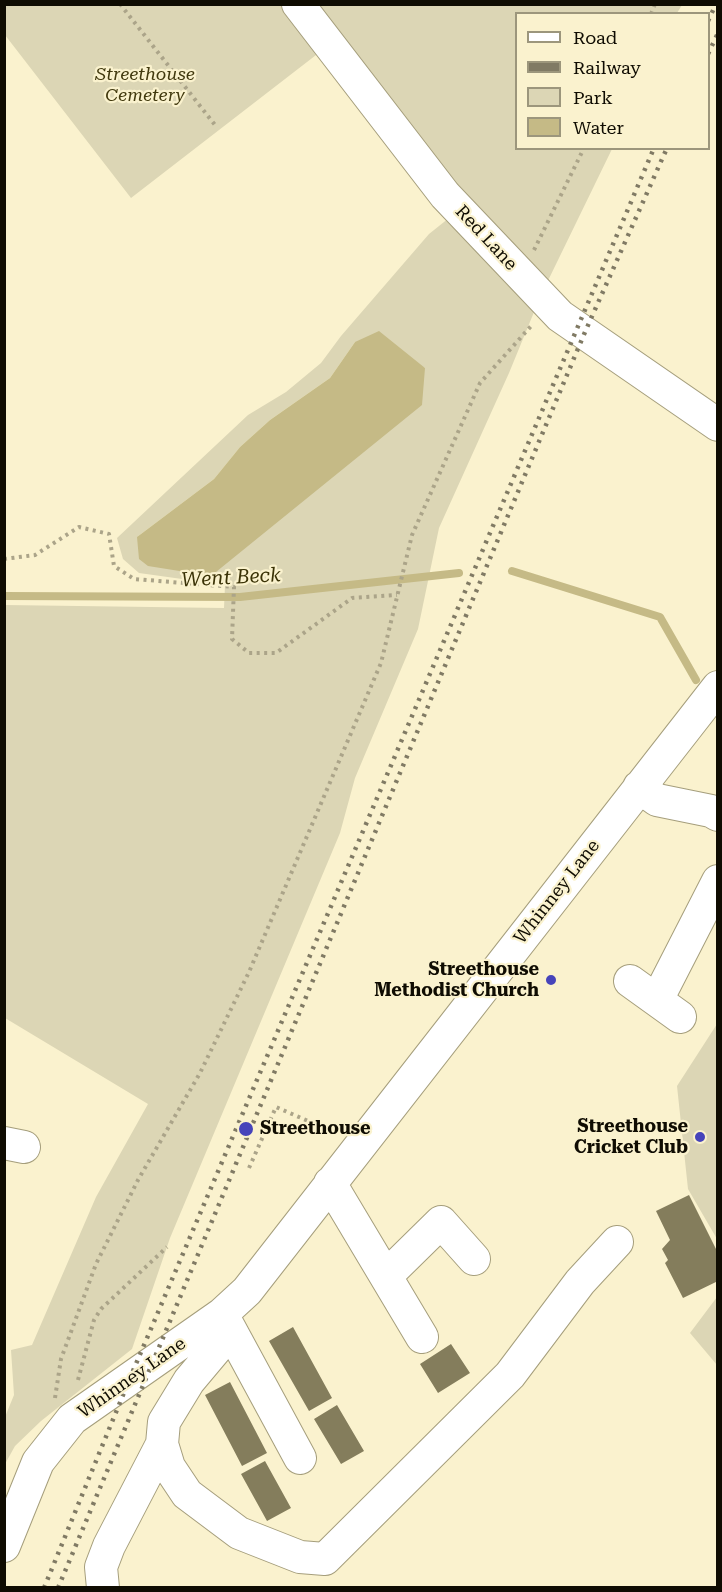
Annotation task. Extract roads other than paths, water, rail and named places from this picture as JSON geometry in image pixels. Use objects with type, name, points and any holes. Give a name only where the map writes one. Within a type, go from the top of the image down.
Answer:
[{"type":"street","name":"Red Lane","points":[[298,4],[445,195],[560,316],[717,425]]},
{"type":"street","name":"Whinney Lane","points":[[4,1546],[11,1506],[38,1462],[63,1412],[227,1323],[248,1291],[330,1183],[717,687]]},
{"type":"street","points":[[639,787],[657,800],[711,811],[717,815]]},
{"type":"street","points":[[630,981],[669,1009],[717,881]]},
{"type":"street","points":[[330,1183],[422,1337]]},
{"type":"street","points":[[386,1276],[441,1222],[474,1259]]},
{"type":"street","points":[[227,1323],[173,1404],[164,1422],[162,1444],[169,1467],[187,1494],[208,1512],[239,1533],[300,1557],[325,1559],[510,1375],[580,1282],[617,1242]]},
{"type":"street","points":[[227,1323],[288,1452]]},
{"type":"street","points":[[103,1587],[101,1567],[109,1546],[162,1444]]},
{"type":"water","points":[[379,331],[425,368],[422,405],[211,576],[148,566],[139,559],[137,537],[214,479],[240,447],[270,420],[330,378],[355,342]]},
{"type":"waterway","name":"Went Beck","points":[[512,571],[660,617],[696,680]]},
{"type":"waterway","name":"Went Beck","points":[[4,596],[240,597],[459,573]]},
{"type":"railway","points":[[710,17],[716,4]]},
{"type":"railway","points":[[710,50],[718,33]]},
{"type":"railway","points":[[44,1588],[130,1378],[653,150]]},
{"type":"railway","points":[[58,1588],[585,332],[666,150]]},
{"type":"place","name":"Streethouse Methodist Church","points":[[551,980]]},
{"type":"place","name":"Streethouse","points":[[246,1129]]},
{"type":"place","name":"Streethouse Cricket Club","points":[[700,1137]]},
{"type":"park label","name":"Streethouse Cemetery","points":[[145,85]]}]
